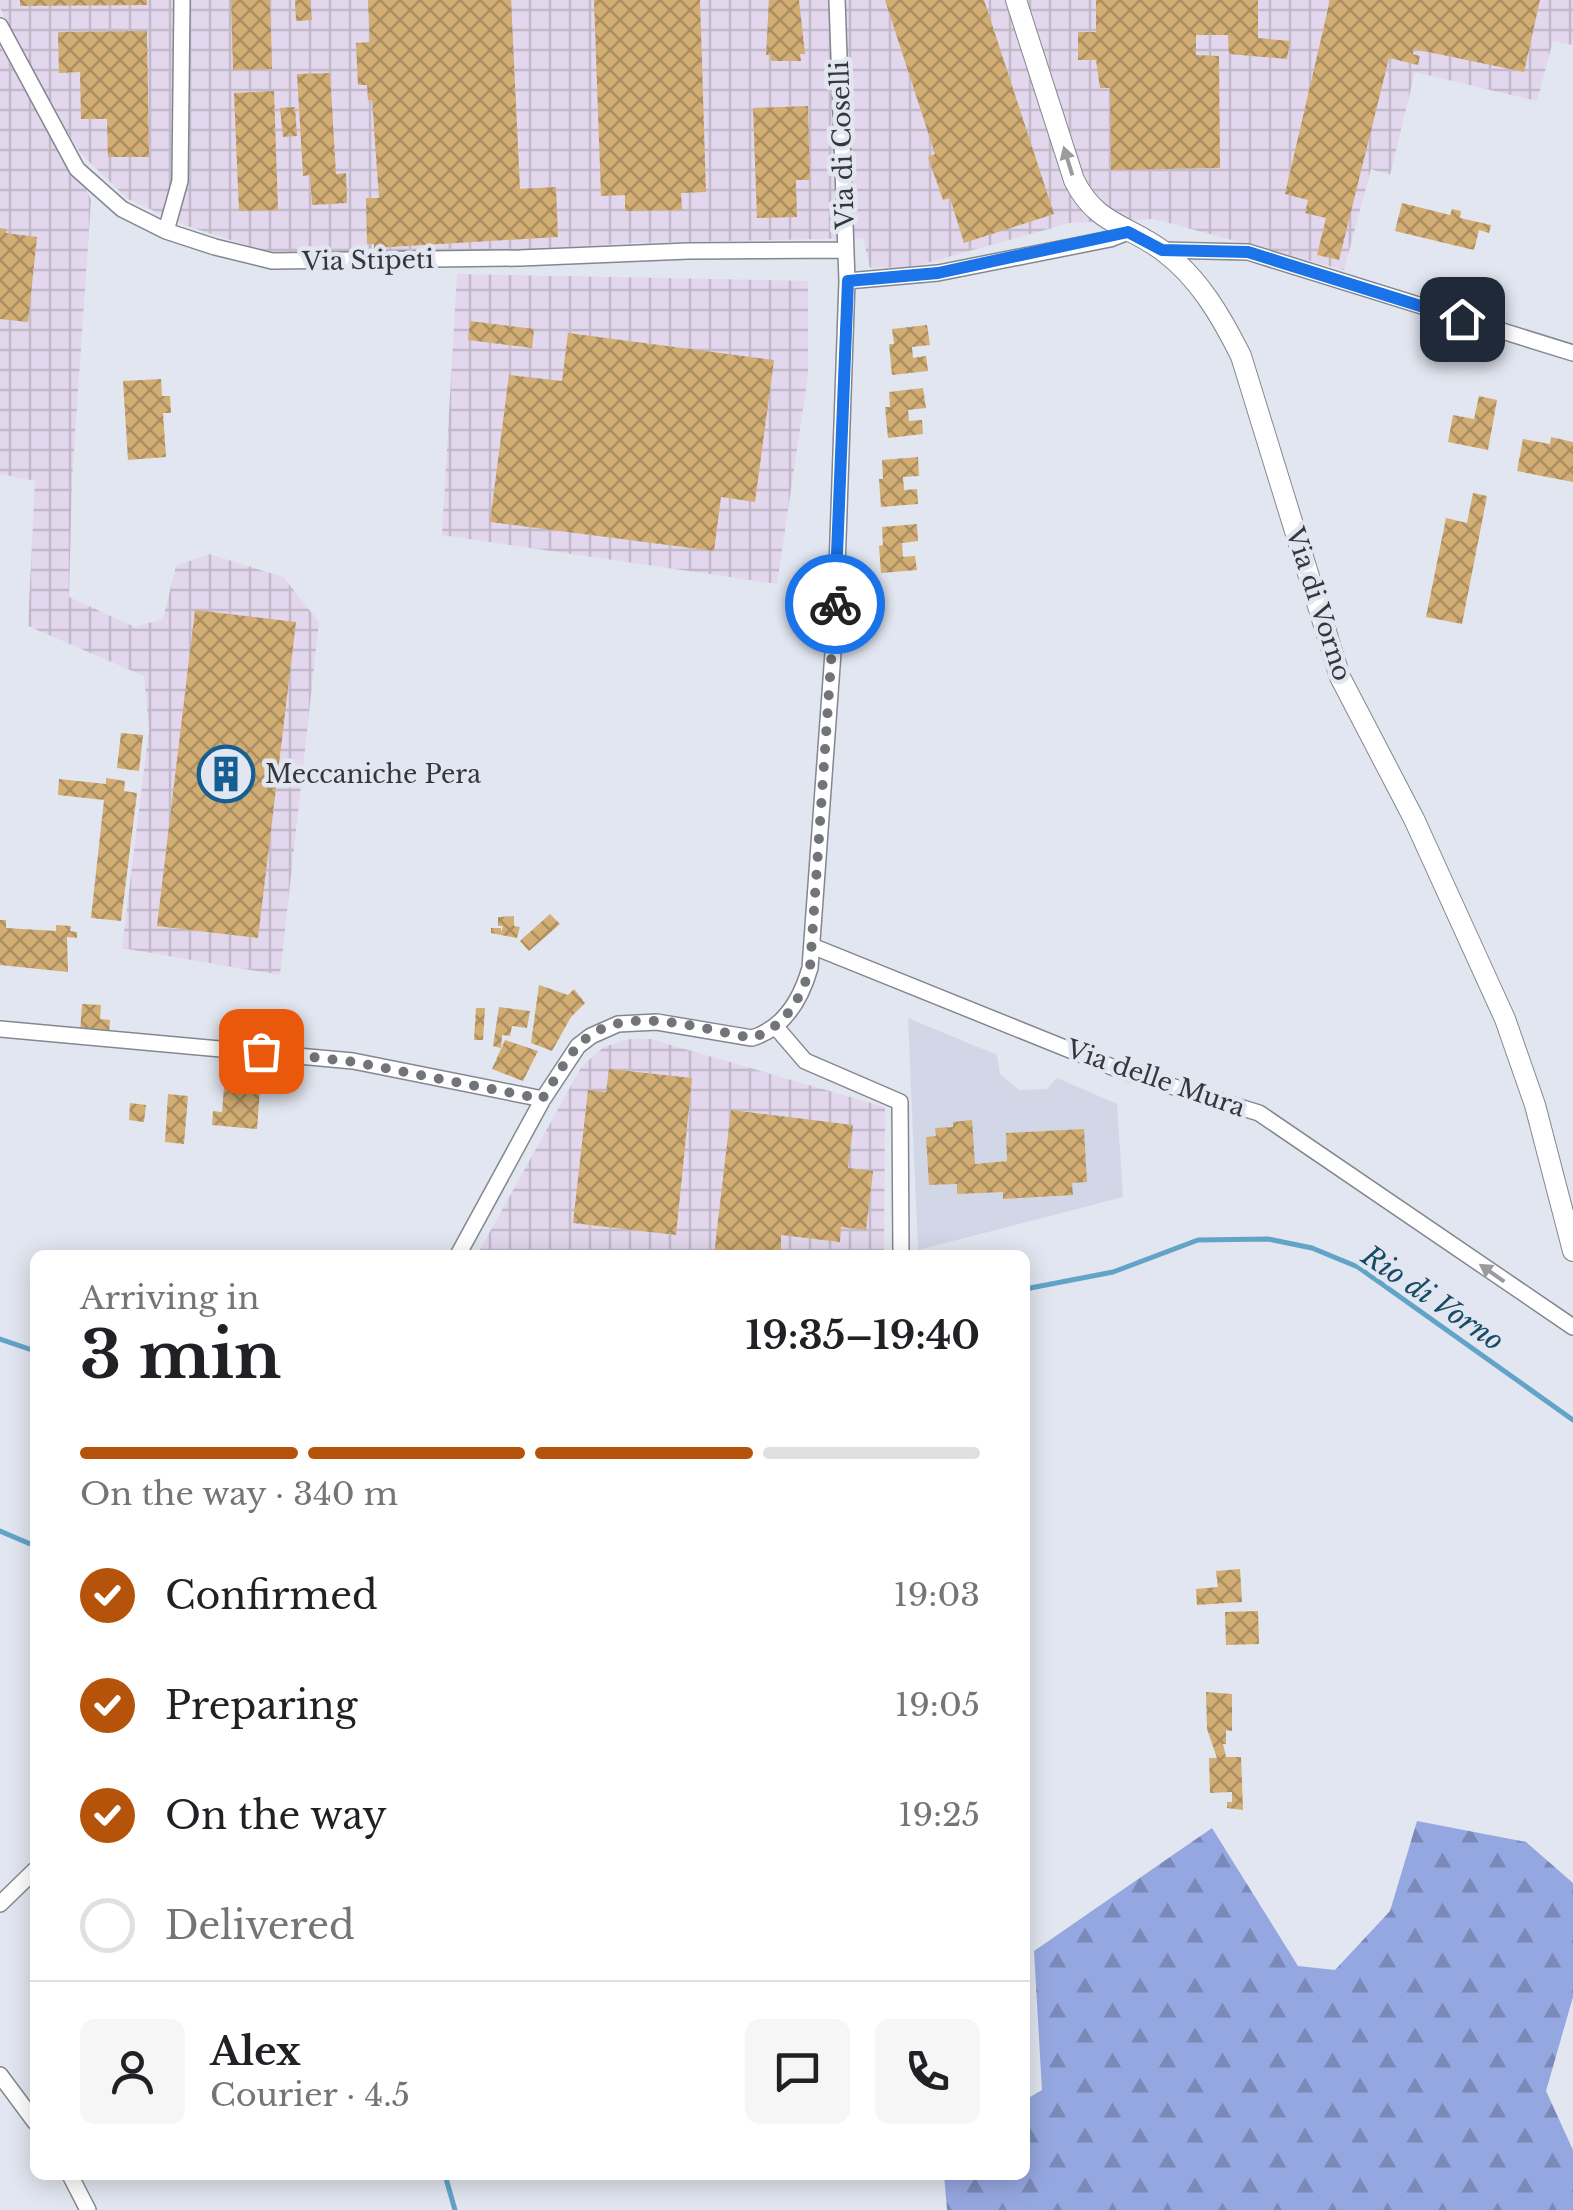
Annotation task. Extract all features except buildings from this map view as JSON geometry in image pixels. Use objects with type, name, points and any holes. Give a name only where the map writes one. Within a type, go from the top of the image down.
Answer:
[{"type":"street","points":[[166,231],[180,181],[182,0]]},
{"type":"street","name":"Via di Coselli","points":[[776,1026],[803,993],[812,946],[834,625],[848,281],[836,0]]},
{"type":"street","name":"Via di Vorno","points":[[1016,0],[1074,180],[1085,203],[1162,250],[1198,284],[1220,314],[1241,356],[1340,678],[1414,819],[1505,1020],[1535,1105],[1573,1252]]},
{"type":"street","name":"Via Stipeti","points":[[0,26],[77,169],[122,209],[166,231],[272,262],[520,258],[688,250],[846,250]]},
{"type":"street","points":[[848,281],[953,270],[1128,232]]},
{"type":"street","points":[[1162,250],[1248,252],[1573,354]]},
{"type":"street","name":"Via delle Mura","points":[[812,946],[1122,1071],[1259,1113],[1573,1327]]},
{"type":"street","points":[[461,1250],[542,1099],[578,1046],[618,1024],[657,1022],[752,1038],[776,1026],[805,1062],[900,1102],[901,1250]]},
{"type":"street","points":[[0,1029],[354,1062],[542,1099]]},
{"type":"street","points":[[0,1904],[30,1875]]},
{"type":"street","points":[[0,2075],[30,2115]]},
{"type":"street","points":[[73,2180],[88,2210]]},
{"type":"shaded area","points":[[0,0],[1573,0],[1573,45],[1553,41],[1537,101],[1415,72],[1390,175],[1371,169],[1344,270],[1154,219],[1070,223],[912,267],[870,268],[863,238],[636,243],[387,257],[268,252],[187,226],[128,199],[81,154],[42,91],[0,8]]},
{"type":"shaded area","points":[[0,46],[91,200],[72,480],[69,597],[135,627],[163,619],[176,566],[209,554],[283,577],[319,622],[280,975],[122,948],[149,729],[144,676],[28,626],[35,481],[0,474]]},
{"type":"shaded area","points":[[457,274],[808,281],[808,375],[777,584],[442,535]]},
{"type":"shaded area","points":[[908,1018],[997,1055],[1000,1074],[1019,1090],[1047,1089],[1057,1078],[1117,1104],[1123,1197],[918,1250]]},
{"type":"shaded area","points":[[630,1039],[650,1039],[885,1107],[884,1250],[480,1250],[582,1066],[604,1047]]},
{"type":"green space","points":[[1417,1821],[1526,1842],[1573,1883],[1573,1997],[1546,2091],[1573,2150],[1573,2210],[947,2210],[944,2180],[1030,2180],[1030,2097],[1042,2090],[1034,1951],[1212,1828],[1298,1966],[1335,1970],[1390,1911]]},
{"type":"waterway","name":"Rio di Vorno","points":[[1030,1288],[1113,1272],[1198,1240],[1268,1239],[1312,1248],[1358,1267],[1573,1420]]},
{"type":"waterway","name":"Rio di Vorno","points":[[0,1339],[30,1349]]},
{"type":"waterway","points":[[0,1531],[30,1544]]},
{"type":"waterway","points":[[446,2180],[455,2210]]},
{"type":"way so far","points":[[261,1051],[354,1062],[542,1099],[578,1046],[618,1024],[657,1022],[752,1038],[766,1034],[803,993],[810,968],[835,604]]},
{"type":"place","name":"Meccaniche Pera","points":[[226,774]]},
{"type":"route","points":[[835,604],[848,281],[938,273],[1110,239],[1128,232],[1162,250],[1248,252],[1462,319]]}]
